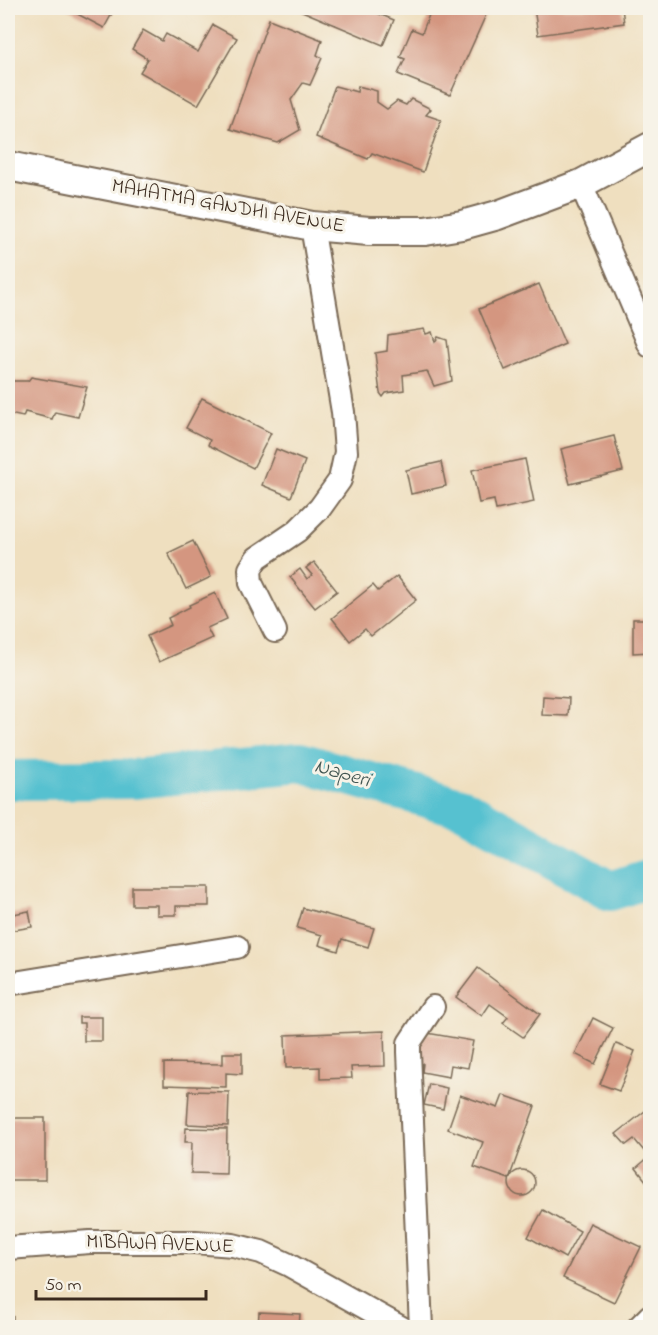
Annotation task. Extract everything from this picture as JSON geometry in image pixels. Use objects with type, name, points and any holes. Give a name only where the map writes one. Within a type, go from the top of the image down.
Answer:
[{"type":"main road","name":"MAHATMA GANDHI AVENUE","points":[[8,166],[312,226],[369,231],[425,231],[462,225],[498,215],[581,184],[651,147]]},
{"type":"street","points":[[581,184],[651,346]]},
{"type":"street","points":[[275,631],[251,583],[250,570],[257,558],[297,531],[320,508],[340,480],[346,452],[344,412],[312,226]]},
{"type":"street","points":[[8,984],[237,947]]},
{"type":"street","points":[[421,1328],[409,1043],[433,1007]]},
{"type":"street","name":"MIBAWA AVENUE","points":[[8,1248],[90,1242],[195,1242],[233,1245],[261,1252],[287,1264],[402,1328]]},
{"type":"street","points":[[638,1328],[651,1316]]},
{"type":"building","points":[[66,8],[115,8],[104,28]]},
{"type":"building","points":[[295,8],[364,8],[394,20],[383,45]]},
{"type":"building","points":[[418,8],[489,8],[450,95],[398,74],[405,59],[400,57],[412,29],[422,33],[429,15],[417,11]]},
{"type":"building","points":[[534,8],[622,8],[624,23],[538,35]]},
{"type":"building","points":[[269,19],[322,40],[317,55],[322,58],[310,85],[303,83],[291,100],[300,130],[278,143],[230,129]]},
{"type":"building","points":[[213,25],[237,38],[198,105],[140,72],[148,59],[132,49],[143,30],[162,41],[166,34],[198,52]]},
{"type":"building","points":[[335,86],[357,92],[358,86],[377,91],[377,102],[387,109],[397,101],[406,105],[411,99],[431,109],[426,115],[441,120],[423,172],[372,153],[368,159],[316,137]]},
{"type":"building","points":[[539,284],[565,344],[505,370],[479,309]]},
{"type":"building","points":[[424,329],[426,334],[432,332],[435,342],[438,337],[447,340],[452,381],[434,386],[427,371],[403,375],[404,390],[386,393],[383,397],[380,393],[375,353],[387,351],[388,335]]},
{"type":"building","points":[[31,377],[87,387],[78,417],[55,412],[52,419],[25,412],[23,417],[9,414],[11,410],[8,408],[10,381],[28,381]]},
{"type":"building","points":[[202,398],[271,433],[253,468],[208,445],[210,440],[186,428]]},
{"type":"building","points":[[614,436],[623,471],[570,484],[561,449]]},
{"type":"building","points":[[276,449],[305,461],[291,497],[262,485]]},
{"type":"building","points":[[525,459],[534,502],[496,510],[494,500],[479,503],[472,470]]},
{"type":"building","points":[[441,462],[446,486],[411,494],[406,470]]},
{"type":"building","points":[[193,541],[211,577],[186,589],[168,553]]},
{"type":"building","points":[[314,562],[337,591],[315,608],[290,577],[300,569],[307,579],[312,575],[306,568]]},
{"type":"building","points":[[397,576],[416,600],[371,636],[365,629],[350,641],[332,618],[373,585],[378,591]]},
{"type":"building","points":[[215,593],[227,619],[207,628],[212,638],[159,662],[147,636],[171,625],[168,618]]},
{"type":"building","points":[[633,619],[650,619],[650,652],[633,653]]},
{"type":"building","points":[[543,696],[569,698],[568,716],[542,715]]},
{"type":"building","points":[[132,887],[209,887],[209,906],[176,906],[176,915],[157,915],[157,905],[132,905]]},
{"type":"building","points":[[303,908],[374,928],[368,947],[342,939],[338,951],[319,945],[322,935],[297,928]]},
{"type":"building","points":[[29,911],[32,927],[8,931],[8,915]]},
{"type":"building","points":[[478,968],[540,1014],[523,1037],[503,1023],[508,1017],[490,1004],[482,1016],[456,997]]},
{"type":"building","points":[[79,1017],[102,1017],[102,1041],[84,1041],[84,1023],[79,1023]]},
{"type":"building","points":[[593,1018],[613,1028],[595,1064],[575,1054]]},
{"type":"building","points":[[384,1031],[385,1066],[351,1067],[352,1078],[320,1079],[320,1067],[286,1068],[285,1035]]},
{"type":"building","points":[[427,1033],[473,1041],[468,1068],[451,1065],[449,1077],[422,1072],[423,1064],[410,1062]]},
{"type":"building","points":[[616,1044],[635,1051],[619,1091],[600,1084]]},
{"type":"building","points":[[223,1053],[242,1053],[242,1074],[226,1073],[226,1087],[164,1085],[164,1063],[223,1064]]},
{"type":"building","points":[[429,1084],[447,1088],[443,1109],[424,1105]]},
{"type":"building","points":[[189,1091],[229,1092],[228,1126],[187,1124]]},
{"type":"building","points":[[460,1095],[498,1108],[503,1095],[535,1106],[509,1179],[474,1167],[483,1142],[448,1129]]},
{"type":"building","points":[[650,1107],[650,1186],[636,1168],[649,1157],[634,1139],[626,1145],[616,1134]]},
{"type":"building","points":[[8,1118],[45,1118],[45,1180],[8,1180]]},
{"type":"building","points":[[186,1128],[227,1129],[226,1174],[191,1173],[192,1142],[185,1142]]},
{"type":"building","points":[[522,1170],[531,1174],[535,1183],[531,1192],[522,1196],[513,1192],[509,1183],[513,1174]]},
{"type":"building","points":[[543,1210],[580,1231],[565,1258],[528,1237]]},
{"type":"building","points":[[590,1223],[641,1247],[614,1302],[563,1278]]},
{"type":"building","points":[[259,1312],[300,1314],[299,1328],[258,1328]]},
{"type":"building","points":[[8,1316],[13,1316],[13,1328],[8,1328]]},
{"type":"waterway","name":"Naperi","points":[[8,780],[133,779],[300,762],[463,808],[610,891],[650,878]]}]
